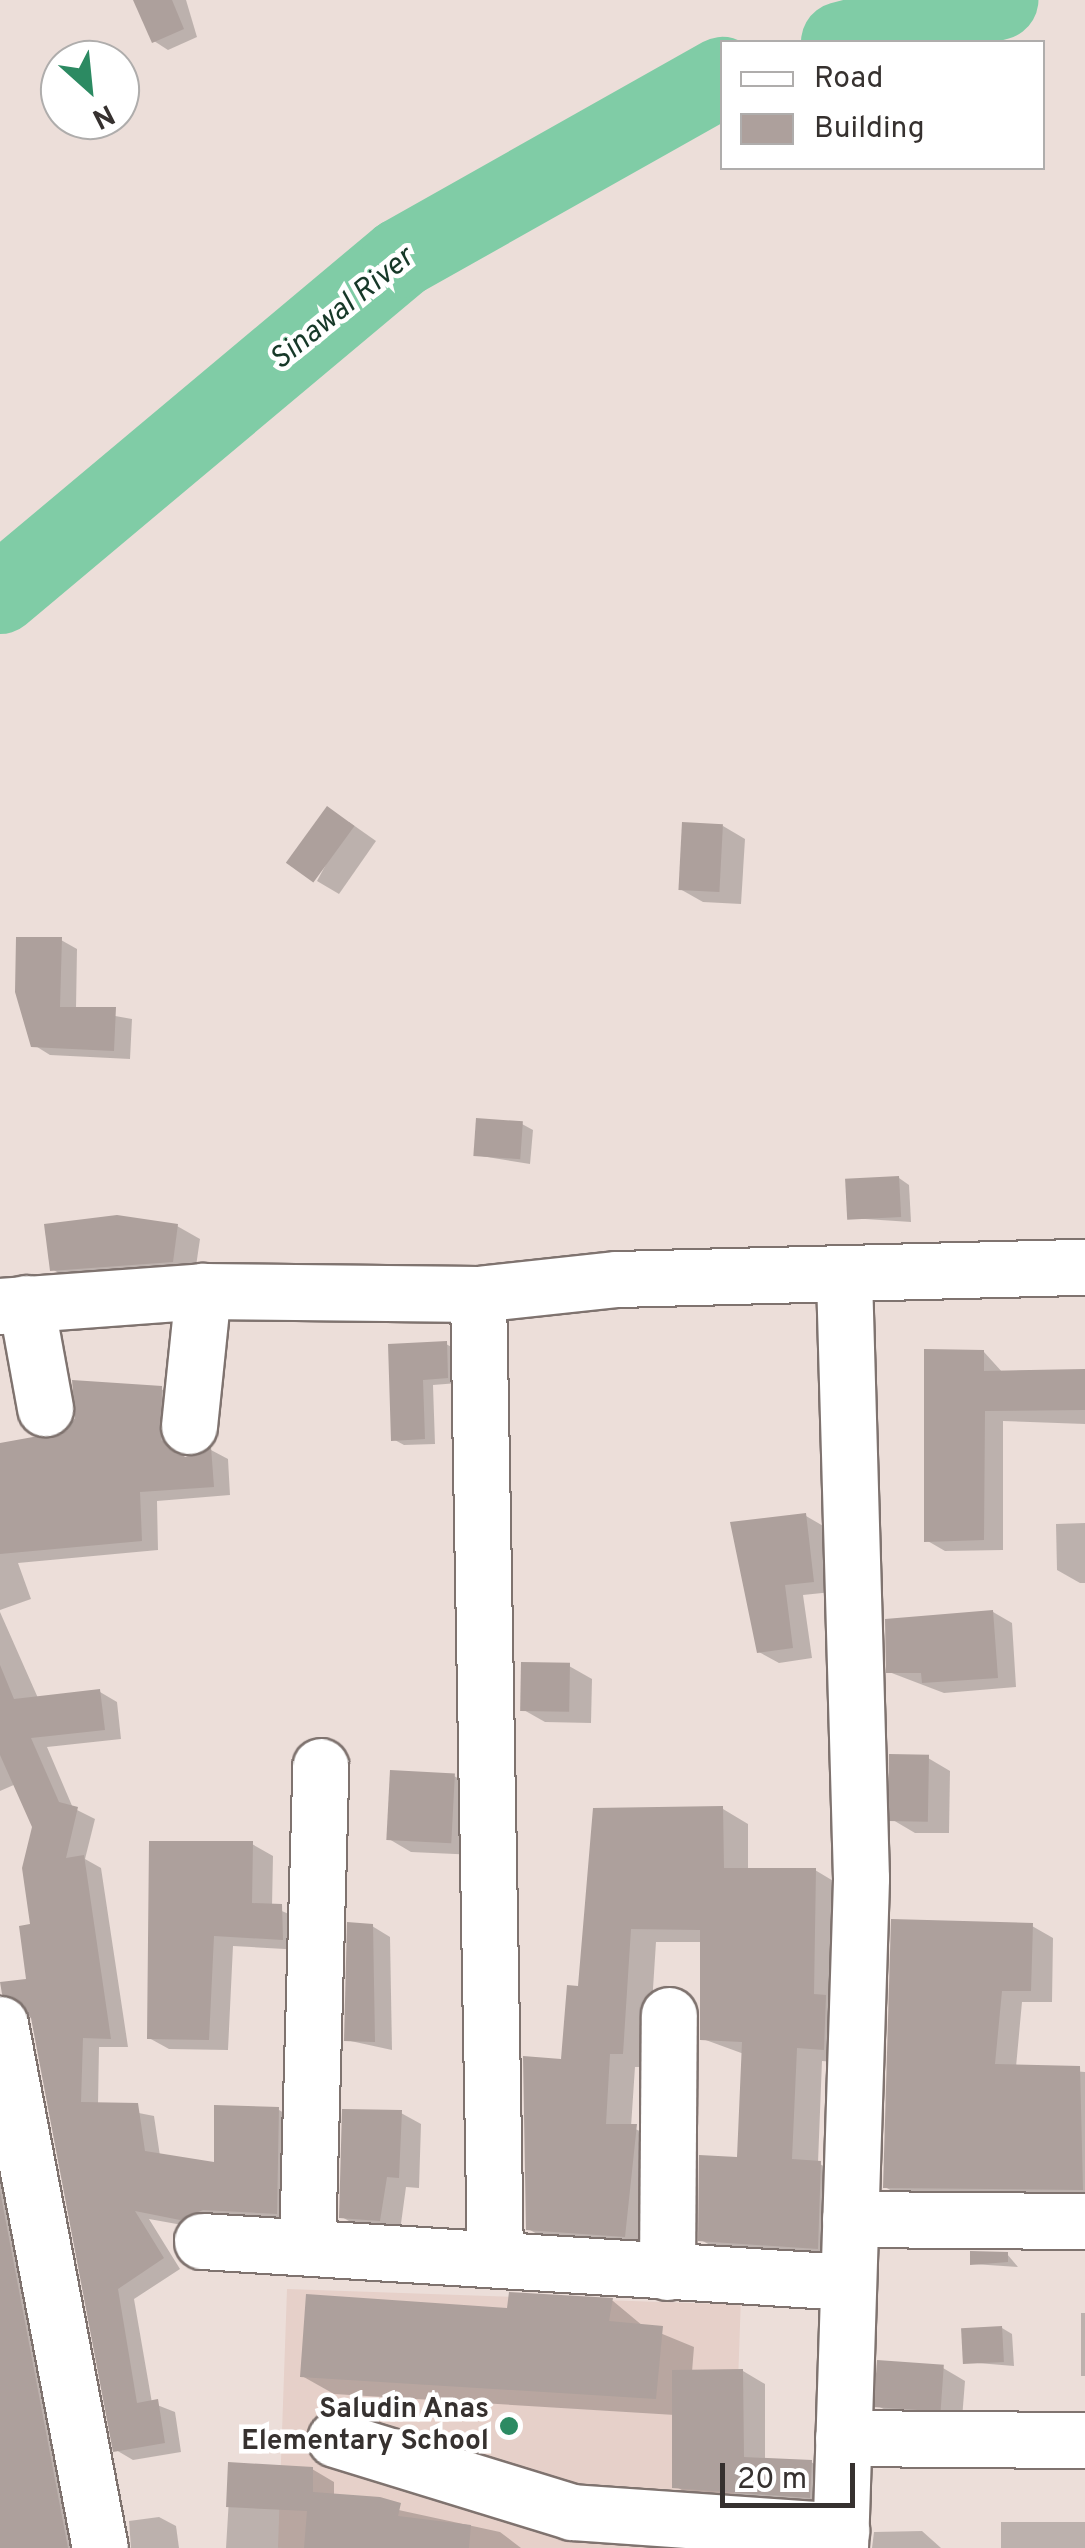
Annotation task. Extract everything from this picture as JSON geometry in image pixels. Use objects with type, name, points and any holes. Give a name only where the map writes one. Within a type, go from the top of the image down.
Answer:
[{"type":"street","points":[[45,1408],[13,1304],[203,1291],[478,1294],[617,1278],[844,1278],[1085,1267]]},
{"type":"street","points":[[336,2439],[572,2512],[841,2539],[861,1878],[844,1278]]},
{"type":"street","points":[[189,1426],[203,1291]]},
{"type":"street","points":[[478,1294],[495,2258]]},
{"type":"street","points":[[307,2245],[320,1766]]},
{"type":"street","points":[[668,2272],[669,2015]]},
{"type":"street","points":[[0,2024],[100,2548]]},
{"type":"street","points":[[850,2220],[1085,2222]]},
{"type":"street","points":[[202,2241],[847,2282]]},
{"type":"street","points":[[843,2438],[1085,2440]]},
{"type":"shaded area","name":"Saludin Anas Elementary School","points":[[287,2289],[741,2305],[732,2548],[278,2548]]},
{"type":"building","points":[[133,0],[172,0],[184,29],[152,43]]},
{"type":"building","points":[[327,806],[355,826],[313,883],[286,863]]},
{"type":"building","points":[[682,822],[723,824],[719,892],[678,890]]},
{"type":"building","points":[[16,937],[62,937],[60,1007],[116,1007],[114,1051],[31,1047],[15,992]]},
{"type":"building","points":[[476,1118],[523,1121],[520,1159],[473,1156]]},
{"type":"building","points":[[899,1176],[901,1217],[847,1220],[845,1179]]},
{"type":"building","points":[[117,1215],[178,1224],[173,1262],[50,1271],[44,1224]]},
{"type":"building","points":[[447,1341],[448,1378],[423,1380],[425,1439],[391,1441],[388,1344]]},
{"type":"building","points":[[924,1349],[984,1350],[984,1371],[1085,1369],[1085,1410],[985,1411],[984,1540],[924,1542]]},
{"type":"building","points":[[72,1380],[162,1386],[161,1440],[185,1457],[211,1447],[214,1487],[140,1492],[142,1541],[0,1554],[0,1443],[66,1431],[75,1418]]},
{"type":"building","points":[[806,1513],[814,1582],[785,1585],[793,1648],[757,1653],[730,1522]]},
{"type":"building","points":[[993,1610],[998,1678],[922,1683],[921,1673],[886,1673],[885,1619]]},
{"type":"building","points":[[521,1662],[570,1663],[569,1712],[520,1711]]},
{"type":"building","points":[[0,1665],[14,1699],[100,1689],[105,1730],[31,1738],[59,1802],[78,1807],[66,1858],[84,1855],[111,2039],[83,2038],[81,2102],[138,2103],[145,2151],[214,2162],[214,2105],[279,2107],[277,2214],[203,2210],[180,2220],[135,2211],[164,2258],[118,2289],[137,2403],[158,2399],[165,2443],[113,2452],[31,2018],[2,1994],[0,1982],[26,1979],[19,1926],[30,1924],[22,1868],[32,1827],[0,1755]]},
{"type":"building","points":[[889,1754],[929,1755],[928,1822],[888,1821]]},
{"type":"building","points":[[390,1770],[455,1773],[451,1843],[386,1840]]},
{"type":"building","points":[[723,1806],[724,1868],[816,1868],[814,1994],[826,1995],[824,2050],[797,2048],[792,2159],[821,2161],[818,2249],[698,2241],[699,2155],[737,2157],[742,2042],[700,2040],[700,1930],[631,1929],[623,2054],[610,2054],[606,2124],[637,2124],[625,2237],[526,2230],[523,2056],[561,2059],[567,1985],[578,1986],[593,1808]]},
{"type":"building","points":[[149,1841],[253,1841],[252,1903],[282,1904],[283,1940],[214,1936],[209,2040],[147,2039]]},
{"type":"building","points":[[891,1919],[1033,1923],[1031,1991],[1002,1991],[995,2064],[1080,2066],[1083,2190],[883,2188]]},
{"type":"building","points":[[347,1922],[373,1924],[375,2042],[344,2041]]},
{"type":"building","points":[[342,2109],[402,2110],[399,2178],[387,2177],[380,2221],[339,2218]]},
{"type":"building","points":[[0,2191],[68,2548],[0,2548]]},
{"type":"building","points":[[970,2251],[1008,2252],[1008,2262],[970,2265]]},
{"type":"building","points":[[509,2292],[613,2298],[609,2321],[663,2326],[656,2399],[300,2377],[306,2294],[507,2308]]},
{"type":"building","points":[[1002,2326],[1004,2362],[963,2364],[961,2328]]},
{"type":"building","points":[[877,2360],[944,2365],[941,2412],[874,2407]]},
{"type":"building","points":[[743,2369],[744,2457],[812,2460],[810,2498],[672,2488],[672,2370]]},
{"type":"building","points":[[228,2462],[313,2467],[313,2492],[380,2497],[401,2503],[398,2516],[471,2525],[469,2548],[304,2548],[307,2511],[226,2507]]},
{"type":"waterway","name":"Sinawal River","points":[[848,40],[998,0]]},
{"type":"waterway","name":"Sinawal River","points":[[0,594],[401,258],[720,78]]},
{"type":"place","name":"Saludin Anas Elementary School","points":[[509,2426]]}]
